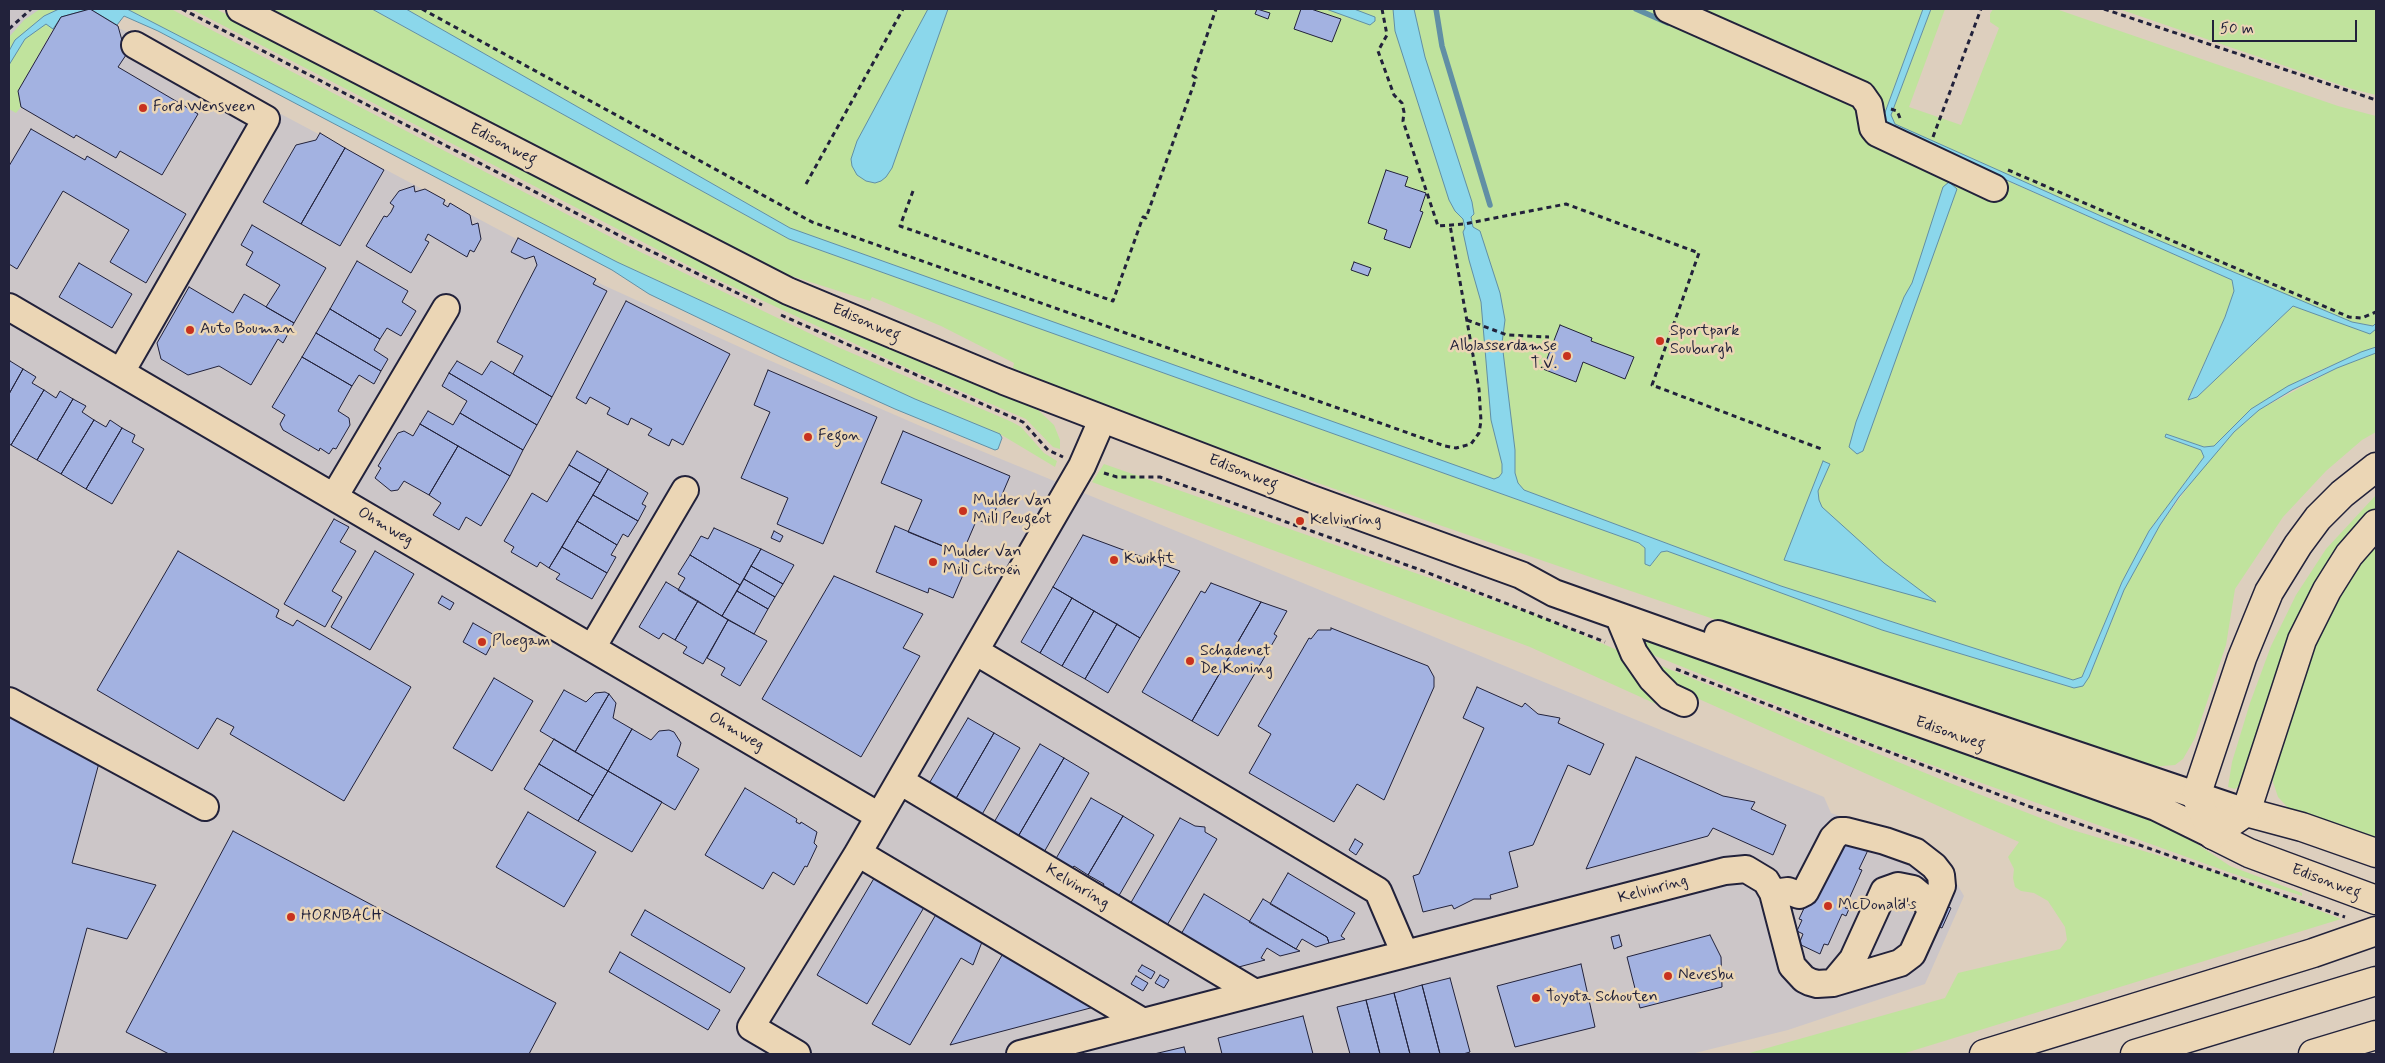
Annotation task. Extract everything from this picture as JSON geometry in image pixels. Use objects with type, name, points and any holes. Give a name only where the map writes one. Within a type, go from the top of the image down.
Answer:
[{"type":"main road","points":[[2376,466],[2342,494],[2318,518],[2298,545],[2269,592],[2242,658],[2196,796],[2213,835],[2246,812],[2302,640],[2327,590],[2349,555],[2376,524]]},
{"type":"main road","name":"Edisonweg","points":[[2246,812],[2302,827],[2376,853]]},
{"type":"main road","name":"Edisonweg","points":[[2213,835],[2249,853],[2376,900]]},
{"type":"main road","points":[[1984,1054],[2312,953],[2376,931]]},
{"type":"main road","points":[[2134,1054],[2376,981]]},
{"type":"main road","points":[[2313,1054],[2376,1036]]},
{"type":"street","name":"Edisonweg","points":[[240,9],[788,291],[1102,420],[1521,575],[1554,593],[2156,807],[2213,835]]},
{"type":"street","points":[[1668,9],[1862,94],[1869,105],[1873,128],[1877,133],[2000,178]]},
{"type":"street","points":[[121,372],[266,119],[135,45]]},
{"type":"street","name":"Ohmweg","points":[[9,307],[879,816]]},
{"type":"street","points":[[334,497],[446,308]]},
{"type":"street","points":[[797,1054],[751,1027],[900,781],[1082,466],[1102,420]]},
{"type":"street","points":[[592,648],[685,490]]},
{"type":"street","name":"Edisonweg","points":[[1521,575],[1556,582],[1786,656],[2246,812]]},
{"type":"street","points":[[1619,617],[1634,653],[1652,679],[1670,696],[1684,703]]},
{"type":"street","points":[[975,651],[1378,891],[1405,954]]},
{"type":"street","points":[[9,700],[205,807]]},
{"type":"street","name":"Kelvinring","points":[[900,781],[1255,993]]},
{"type":"street","points":[[1773,893],[1788,891],[1798,896],[1806,892],[1833,838],[1840,831],[1846,830],[1885,840],[1916,852],[1934,866],[1941,875],[1942,886],[1912,954],[1900,963],[1833,983]]},
{"type":"street","points":[[858,853],[1143,1022]]},
{"type":"street","name":"Kelvinring","points":[[1020,1054],[1725,871],[1746,870],[1766,881],[1773,893],[1792,966],[1804,979],[1810,982],[1817,984],[1833,983]]},
{"type":"street","points":[[1833,983],[1853,959],[1884,890],[1898,886],[1913,889],[1924,899],[1931,912]]},
{"type":"path","points":[[9,29],[31,9]]},
{"type":"path","points":[[422,9],[812,222],[1445,446],[1456,448],[1472,444],[1479,433],[1481,421],[1479,389],[1450,226]]},
{"type":"path","points":[[806,184],[903,9]]},
{"type":"path","points":[[913,191],[900,226],[1113,302],[1142,217],[1146,218],[1196,78],[1193,76],[1216,9]]},
{"type":"path","points":[[1382,9],[1387,35],[1378,51],[1394,95],[1402,103],[1403,121],[1438,226],[1464,224],[1566,204],[1699,253],[1652,385],[1824,450]]},
{"type":"path","points":[[1934,136],[1981,9]]},
{"type":"path","points":[[2104,9],[2376,100]]},
{"type":"path","points":[[1897,111],[1901,122]]},
{"type":"path","points":[[1926,133],[1942,140]]},
{"type":"path","points":[[2000,178],[2349,317],[2362,318],[2376,312]]},
{"type":"path","points":[[1467,320],[1506,335],[1549,337]]},
{"type":"path","points":[[1247,508],[1250,501]]},
{"type":"path","name":"Edisonweg","points":[[2307,904],[2350,919]]},
{"type":"shaded area","points":[[9,9],[83,9],[603,285],[918,425],[1824,797],[1831,813],[1923,846],[1950,872],[1964,896],[1925,984],[1788,1030],[1691,1054],[9,1054]]},
{"type":"green space","points":[[40,9],[59,9],[44,16],[9,51],[9,37],[24,20]]},
{"type":"green space","points":[[127,9],[171,9],[628,246],[840,348],[1012,422],[1021,427],[1044,453],[1057,461],[1055,467],[1000,434],[915,399],[617,262]]},
{"type":"green space","points":[[191,9],[216,9],[692,254],[842,325],[1038,410],[1054,425],[1060,440],[1060,449],[1053,447],[1026,419],[907,368],[699,271]]},
{"type":"green space","points":[[263,9],[372,9],[789,239],[1639,543],[1645,547],[1646,564],[1650,566],[1661,552],[1667,551],[1882,630],[2074,688],[2089,677],[2124,590],[2160,525],[2204,465],[2234,432],[2259,410],[2337,368],[2376,353],[2376,432],[2362,440],[2326,471],[2283,517],[2235,589],[2226,645],[2195,738],[2183,759],[2175,765],[2150,767],[1622,588],[1213,447],[1121,413],[1013,368],[1014,363],[941,326],[872,297],[870,301],[782,273]]},
{"type":"green space","name":"Sportpark Souburgh","points":[[406,9],[1923,9],[1883,118],[1899,133],[2232,280],[2234,291],[2225,317],[2188,399],[2197,397],[2293,306],[2370,333],[2376,329],[2376,347],[2311,374],[2251,409],[2214,446],[2204,447],[2166,434],[2165,437],[2201,450],[2204,457],[2149,531],[2122,582],[2082,677],[2073,680],[1781,586],[1524,490],[790,228]]},
{"type":"green space","points":[[1931,9],[1945,9],[1909,107],[1961,125],[1999,28],[1990,22],[1990,14],[1993,9],[2056,9],[2338,106],[2376,116],[2376,323],[2373,326],[2352,322],[2101,216],[1895,124],[1891,115]]},
{"type":"green space","points":[[2119,9],[2376,9],[2376,95],[2352,89]]},
{"type":"green space","points":[[46,24],[53,29],[18,91],[21,107],[16,113],[9,109],[9,65],[25,39]]},
{"type":"green space","points":[[1104,464],[1541,617],[1631,656],[1656,704],[1530,647],[1092,482]]},
{"type":"green space","points":[[2376,495],[2376,511],[2245,780],[2235,789],[2228,787],[2232,762],[2250,703],[2271,646],[2296,595],[2326,549]]},
{"type":"green space","points":[[2376,543],[2376,840],[2290,810],[2278,797],[2273,782],[2272,767],[2315,645],[2343,587]]},
{"type":"green space","points":[[1631,626],[2158,818],[2230,866],[2302,893],[2302,896],[2231,873],[1879,746],[1638,649]]},
{"type":"green space","points":[[1659,665],[2069,829],[2235,878],[2341,919],[1902,1054],[1746,1054],[1945,998],[1958,973],[2060,949],[2067,940],[2065,927],[2048,901],[2034,893],[2021,891],[2015,887],[2014,869],[2008,857],[2019,842],[1672,687],[1663,679]]},
{"type":"water","points":[[59,9],[90,9],[61,17],[53,29],[46,24],[25,39],[9,65],[9,51],[15,40],[44,16]]},
{"type":"water","points":[[90,9],[127,9],[617,262],[915,399],[1000,434],[1002,438],[998,449],[995,450],[895,409],[782,358],[649,294],[612,270],[158,31],[124,16],[117,25]]},
{"type":"water","points":[[372,9],[406,9],[790,228],[1494,479],[1502,473],[1502,464],[1491,420],[1481,302],[1469,260],[1463,232],[1465,228],[1463,219],[1455,211],[1449,200],[1395,31],[1393,9],[1414,9],[1425,57],[1472,202],[1474,214],[1471,217],[1473,227],[1480,231],[1500,293],[1505,320],[1502,343],[1515,450],[1515,473],[1518,483],[1524,490],[1781,586],[2073,680],[2082,677],[2122,582],[2149,531],[2204,457],[2201,450],[2165,437],[2166,434],[2204,447],[2214,446],[2251,409],[2288,386],[2361,352],[2376,347],[2376,353],[2337,368],[2292,390],[2259,410],[2234,432],[2179,497],[2160,525],[2124,590],[2089,677],[2083,686],[2074,688],[1882,630],[1667,551],[1661,552],[1650,566],[1645,564],[1645,548],[1639,543],[789,239]]},
{"type":"water","points":[[928,9],[948,9],[892,168],[881,181],[875,183],[866,181],[857,175],[852,166],[851,159],[857,141]]},
{"type":"water","points":[[1326,9],[1354,9],[1375,17],[1375,21],[1370,25]]},
{"type":"water","points":[[1923,9],[1931,9],[1891,115],[1895,124],[2101,216],[2352,322],[2373,326],[2376,323],[2376,329],[2370,334],[2293,306],[2197,397],[2188,400],[2225,317],[2234,291],[2232,280],[1887,127],[1883,118]]},
{"type":"water","points":[[1949,182],[1957,189],[1863,451],[1857,454],[1849,447],[1856,422],[1904,297],[1912,283],[1943,187]]},
{"type":"water","points":[[1823,461],[1830,464],[1818,491],[1822,507],[1884,563],[1936,602],[1784,560]]},
{"type":"building","points":[[90,9],[118,26],[126,55],[118,67],[198,114],[162,175],[120,151],[116,158],[76,135],[74,138],[21,107],[18,91],[61,17]]},
{"type":"building","points":[[1257,9],[1270,13],[1268,19],[1255,14]]},
{"type":"building","points":[[1301,9],[1311,9],[1341,19],[1332,42],[1294,29]]},
{"type":"building","points":[[31,129],[85,160],[87,156],[186,214],[146,283],[110,262],[129,230],[63,191],[17,269],[9,264],[9,166]]},
{"type":"building","points":[[320,133],[345,148],[301,224],[263,202],[296,145],[316,140]]},
{"type":"building","points":[[345,148],[384,170],[340,246],[301,224]]},
{"type":"building","points":[[1386,170],[1408,177],[1405,186],[1426,193],[1420,211],[1423,212],[1410,248],[1384,239],[1387,230],[1368,223]]},
{"type":"building","points":[[414,186],[415,192],[425,189],[445,200],[443,204],[448,207],[450,203],[470,215],[472,225],[478,223],[481,239],[474,252],[470,250],[467,257],[428,234],[425,240],[429,242],[411,273],[366,246],[384,216],[387,217],[391,212],[394,206],[390,203],[399,191]]},
{"type":"building","points":[[252,225],[326,268],[294,323],[266,307],[280,285],[246,265],[253,252],[241,245]]},
{"type":"building","points":[[518,238],[596,279],[593,284],[607,291],[552,397],[513,374],[523,356],[497,342],[537,265],[534,256],[525,259],[511,252]]},
{"type":"building","points":[[357,261],[408,291],[402,302],[416,311],[401,336],[387,328],[380,339],[330,309]]},
{"type":"building","points":[[1354,262],[1371,268],[1368,276],[1351,270]]},
{"type":"building","points":[[79,263],[132,294],[112,328],[59,297]]},
{"type":"building","points":[[189,287],[233,313],[244,294],[294,323],[283,343],[278,339],[251,385],[219,366],[188,375],[161,359],[157,343]]},
{"type":"building","points":[[626,301],[730,354],[683,445],[672,439],[669,446],[648,435],[652,429],[631,418],[628,425],[607,414],[610,408],[590,397],[586,404],[576,398]]},
{"type":"building","points":[[330,309],[380,339],[374,350],[388,359],[381,371],[316,333]]},
{"type":"building","points":[[1560,325],[1592,338],[1591,341],[1634,357],[1625,379],[1583,362],[1576,382],[1543,369]]},
{"type":"building","points":[[316,333],[381,371],[374,384],[359,375],[352,386],[302,357]]},
{"type":"building","points":[[302,357],[352,386],[338,411],[349,418],[350,425],[336,449],[333,448],[329,454],[320,448],[319,451],[283,430],[280,424],[285,415],[272,407]]},
{"type":"building","points":[[10,361],[23,369],[9,394],[9,363]]},
{"type":"building","points":[[457,361],[482,375],[491,361],[552,397],[537,425],[449,373]]},
{"type":"building","points":[[23,369],[36,377],[32,383],[44,390],[11,445],[9,444],[9,394]]},
{"type":"building","points":[[768,370],[877,417],[823,544],[777,524],[788,498],[741,478],[770,412],[754,405]]},
{"type":"building","points":[[449,373],[537,425],[523,450],[460,413],[467,401],[442,386]]},
{"type":"building","points":[[44,390],[56,398],[60,391],[73,399],[37,460],[11,445]]},
{"type":"building","points":[[73,399],[86,406],[82,412],[94,420],[61,474],[37,460]]},
{"type":"building","points":[[428,411],[453,425],[460,413],[523,450],[510,476],[420,424]]},
{"type":"building","points":[[94,420],[106,427],[110,420],[122,428],[86,489],[61,474]]},
{"type":"building","points":[[420,424],[458,446],[429,495],[404,481],[398,490],[391,491],[375,478],[381,468],[378,466],[398,433],[404,431],[413,436]]},
{"type":"building","points":[[122,428],[135,435],[132,442],[144,449],[112,504],[86,489]]},
{"type":"building","points":[[903,431],[1010,476],[992,518],[983,522],[977,519],[962,554],[908,532],[922,500],[881,483]]},
{"type":"building","points":[[458,446],[510,476],[481,526],[466,517],[459,530],[433,515],[441,503],[429,495]]},
{"type":"building","points":[[577,451],[608,469],[600,483],[569,465]]},
{"type":"building","points":[[569,465],[600,483],[549,568],[540,562],[537,567],[511,552],[514,547],[504,541],[532,493],[547,502]]},
{"type":"building","points":[[608,469],[648,493],[642,504],[646,506],[638,521],[593,495]]},
{"type":"building","points":[[593,495],[638,521],[628,537],[623,534],[617,545],[577,521]]},
{"type":"building","points":[[334,519],[349,527],[340,542],[356,551],[332,591],[342,597],[325,627],[284,604]]},
{"type":"building","points":[[577,521],[617,545],[611,555],[616,557],[607,573],[562,547]]},
{"type":"building","points":[[895,526],[962,554],[961,557],[969,561],[953,598],[929,588],[928,593],[876,572]]},
{"type":"building","points":[[714,528],[761,549],[740,585],[690,555],[701,536],[708,539]]},
{"type":"building","points":[[774,531],[783,536],[780,542],[771,538]]},
{"type":"building","points":[[1083,535],[1180,571],[1140,638],[1053,587]]},
{"type":"building","points":[[562,547],[607,573],[592,599],[556,579],[560,574],[549,568]]},
{"type":"building","points":[[761,549],[794,565],[783,584],[751,566]]},
{"type":"building","points":[[178,551],[279,610],[276,617],[293,626],[297,620],[411,687],[344,801],[230,734],[234,727],[217,718],[198,749],[97,690]]},
{"type":"building","points":[[375,551],[414,574],[370,650],[331,627]]},
{"type":"building","points":[[690,555],[740,585],[722,616],[678,590],[685,578],[678,574]]},
{"type":"building","points":[[751,566],[783,584],[775,597],[744,579]]},
{"type":"building","points":[[834,576],[923,614],[903,648],[920,656],[861,757],[762,699]]},
{"type":"building","points":[[744,579],[775,597],[768,609],[737,591]]},
{"type":"building","points":[[666,582],[698,601],[675,640],[663,633],[659,639],[639,627]]},
{"type":"building","points":[[1211,583],[1261,602],[1192,721],[1142,692],[1201,591],[1205,593]]},
{"type":"building","points":[[1053,587],[1072,598],[1040,653],[1021,642]]},
{"type":"building","points":[[737,591],[768,609],[754,634],[722,616]]},
{"type":"building","points":[[442,596],[454,603],[450,610],[438,603]]},
{"type":"building","points":[[1072,598],[1094,611],[1062,666],[1040,653]]},
{"type":"building","points":[[698,601],[728,620],[703,664],[683,653],[687,647],[675,640]]},
{"type":"building","points":[[1261,602],[1287,611],[1274,634],[1277,636],[1218,736],[1192,721]]},
{"type":"building","points":[[1094,611],[1117,624],[1085,679],[1062,666]]},
{"type":"building","points":[[728,620],[767,641],[740,686],[721,675],[725,668],[707,658]]},
{"type":"building","points":[[473,623],[496,636],[486,655],[463,642]]},
{"type":"building","points":[[1117,624],[1140,638],[1108,693],[1085,679]]},
{"type":"building","points":[[1331,628],[1428,666],[1434,677],[1434,687],[1384,800],[1357,784],[1334,822],[1249,773],[1271,734],[1258,726],[1309,638],[1311,639],[1318,630],[1331,630]]},
{"type":"building","points":[[494,678],[533,701],[492,771],[453,748]]},
{"type":"building","points":[[1477,687],[1522,707],[1525,703],[1538,714],[1560,718],[1558,723],[1604,744],[1590,775],[1568,765],[1533,845],[1509,852],[1518,887],[1490,895],[1491,899],[1474,899],[1454,909],[1452,905],[1423,912],[1413,876],[1419,874],[1484,728],[1463,718]]},
{"type":"building","points":[[564,690],[586,702],[595,693],[605,692],[609,694],[575,752],[540,731]]},
{"type":"building","points":[[609,694],[616,703],[613,718],[632,729],[608,771],[575,752]]},
{"type":"building","points":[[9,715],[99,763],[72,863],[156,885],[127,939],[87,928],[53,1054],[9,1054]]},
{"type":"building","points":[[968,718],[994,733],[954,802],[927,787]]},
{"type":"building","points":[[632,729],[651,740],[659,731],[669,730],[674,732],[681,743],[677,756],[699,769],[675,810],[608,771]]},
{"type":"building","points":[[994,733],[1020,748],[980,818],[954,802]]},
{"type":"building","points":[[554,739],[608,771],[593,796],[539,764]]},
{"type":"building","points":[[1040,744],[1064,758],[1016,840],[993,824]]},
{"type":"building","points":[[1636,757],[1723,796],[1755,802],[1751,809],[1786,825],[1773,855],[1713,828],[1708,836],[1586,869]]},
{"type":"building","points":[[1064,758],[1089,773],[1043,854],[1016,840]]},
{"type":"building","points":[[539,764],[593,796],[578,821],[524,789]]},
{"type":"building","points":[[608,771],[662,802],[632,852],[578,821]]},
{"type":"building","points":[[745,788],[797,819],[796,822],[800,824],[801,822],[817,832],[814,843],[817,846],[807,867],[805,866],[794,885],[773,872],[763,889],[705,855]]},
{"type":"building","points":[[1091,798],[1123,816],[1088,875],[1074,866],[1070,871],[1054,862]]},
{"type":"building","points":[[528,812],[596,852],[564,907],[496,867]]},
{"type":"building","points":[[1123,816],[1154,835],[1117,899],[1101,889],[1104,884],[1088,875]]},
{"type":"building","points":[[1180,818],[1195,826],[1205,827],[1205,832],[1217,839],[1166,927],[1129,906]]},
{"type":"building","name":"HORNBACH","points":[[233,831],[556,1003],[529,1054],[169,1054],[126,1032]]},
{"type":"building","points":[[1845,837],[1869,848],[1859,869],[1862,870],[1845,908],[1849,909],[1846,916],[1842,914],[1828,945],[1824,944],[1820,954],[1799,944],[1803,934],[1797,931],[1802,920],[1799,919],[1814,887]]},
{"type":"building","points":[[1355,839],[1363,844],[1356,855],[1349,850]]},
{"type":"building","points":[[1288,873],[1355,913],[1341,936],[1345,939],[1329,943],[1327,937],[1270,904]]},
{"type":"building","points":[[876,875],[926,904],[867,1004],[817,975]]},
{"type":"building","points":[[1204,894],[1300,951],[1280,956],[1267,948],[1261,958],[1265,960],[1235,968],[1180,936]]},
{"type":"building","points":[[1263,899],[1327,937],[1329,943],[1316,947],[1302,939],[1296,949],[1249,922]]},
{"type":"building","points":[[1944,905],[1951,908],[1942,928],[1935,925]]},
{"type":"building","points":[[645,910],[745,968],[730,993],[631,935]]},
{"type":"building","points":[[938,911],[982,942],[973,965],[961,958],[910,1045],[872,1024]]},
{"type":"building","points":[[1619,935],[1622,946],[1614,949],[1611,937]]},
{"type":"building","points":[[1710,935],[1721,957],[1722,987],[1640,1008],[1627,957]]},
{"type":"building","points":[[1005,950],[1098,1006],[950,1045]]},
{"type":"building","points":[[620,952],[720,1010],[708,1030],[609,972]]},
{"type":"building","points":[[1581,964],[1595,1027],[1515,1047],[1497,986]]},
{"type":"building","points":[[1142,965],[1155,972],[1151,979],[1138,971]]},
{"type":"building","points":[[1160,975],[1169,980],[1164,988],[1155,983]]},
{"type":"building","points":[[1136,976],[1148,983],[1143,991],[1131,984]]},
{"type":"building","points":[[1450,978],[1470,1052],[1463,1054],[1440,1054],[1422,985]]},
{"type":"building","points":[[1422,985],[1440,1054],[1410,1054],[1394,993]]},
{"type":"building","points":[[1394,993],[1410,1054],[1380,1054],[1366,1000]]},
{"type":"building","points":[[1366,1000],[1380,1054],[1350,1054],[1337,1007]]},
{"type":"building","points":[[1303,1016],[1313,1054],[1222,1054],[1218,1038]]},
{"type":"building","points":[[1184,1047],[1186,1054],[1154,1054]]},
{"type":"waterway","points":[[1436,9],[1442,46],[1490,205]]},
{"type":"waterway","points":[[1636,9],[1668,23]]},
{"type":"place","name":"Ford Wensveen","points":[[143,108]]},
{"type":"place","name":"Auto Bouman","points":[[190,330]]},
{"type":"place","name":"Sportpark Souburgh","points":[[1660,341]]},
{"type":"place","name":"Alblasserdamse T.V.","points":[[1567,356]]},
{"type":"place","name":"Fegon","points":[[808,437]]},
{"type":"place","name":"Mulder Van Mill Peugeot","points":[[963,511]]},
{"type":"place","name":"Kelvinring","points":[[1300,521]]},
{"type":"place","name":"Kwikfit","points":[[1114,560]]},
{"type":"place","name":"Mulder Van Mill Citroën","points":[[933,562]]},
{"type":"place","name":"Ploegam","points":[[482,642]]},
{"type":"place","name":"Schadenet De Koning","points":[[1190,661]]},
{"type":"place","name":"McDonald's","points":[[1828,906]]},
{"type":"place","name":"HORNBACH","points":[[291,917]]},
{"type":"place","name":"Nevesbu","points":[[1668,976]]},
{"type":"place","name":"Toyota Schouten","points":[[1536,998]]}]
